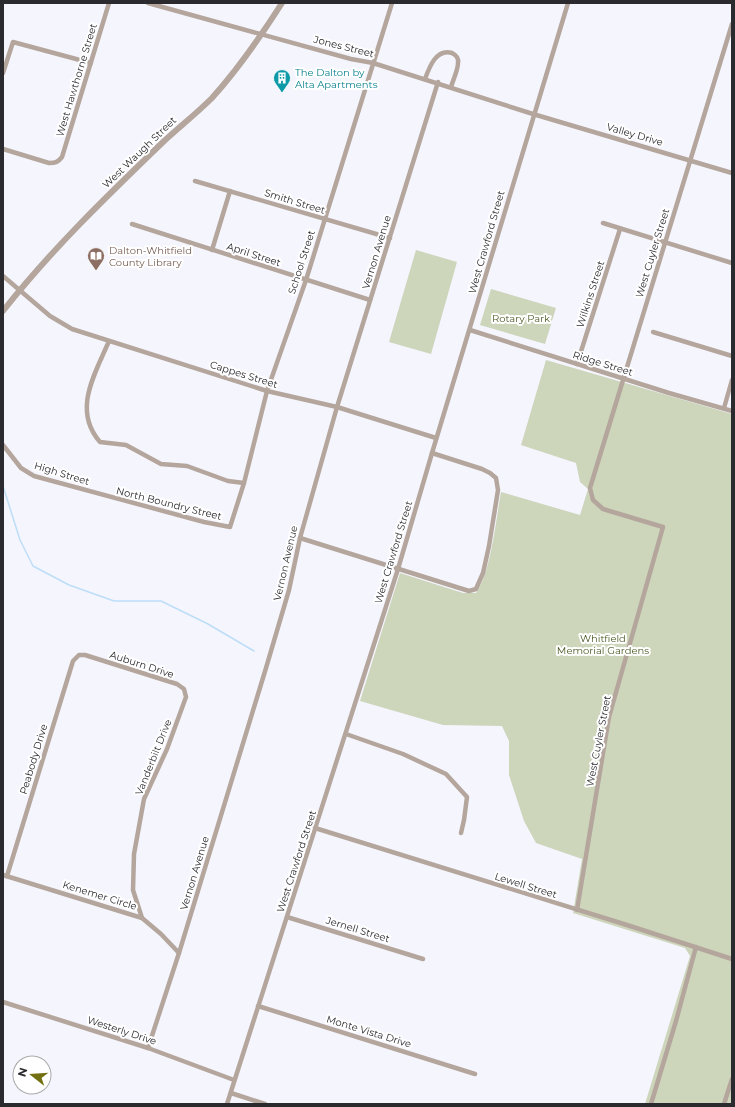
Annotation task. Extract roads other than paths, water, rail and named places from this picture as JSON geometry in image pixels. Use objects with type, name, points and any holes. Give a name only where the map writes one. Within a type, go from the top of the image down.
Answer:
[{"type":"street","name":"West Hawthorne Street","points":[[3,150],[50,163],[59,162],[62,157],[109,3]]},
{"type":"street","name":"Jones Street","points":[[148,3],[351,59],[373,63],[438,82],[533,114]]},
{"type":"street","name":"West Waugh Street","points":[[3,310],[19,290],[102,202],[211,98],[262,34],[282,3]]},
{"type":"street","name":"School Street","points":[[230,527],[244,484],[267,391],[306,280],[392,3]]},
{"type":"street","name":"West Crawford Street","points":[[227,1104],[398,569],[533,114],[568,3]]},
{"type":"street","name":"West Cuyler Street","points":[[577,910],[609,717],[663,527],[603,509],[592,500],[590,488],[732,24]]},
{"type":"street","points":[[3,70],[13,42],[90,63]]},
{"type":"street","points":[[425,79],[432,62],[437,56],[450,52],[455,55],[459,64],[451,87]]},
{"type":"street","name":"Vernon Avenue","points":[[148,1048],[179,953],[283,611],[300,538],[337,407],[438,82]]},
{"type":"street","name":"Valley Drive","points":[[533,114],[732,173]]},
{"type":"street","name":"Smith Street","points":[[195,181],[390,238]]},
{"type":"street","points":[[212,250],[230,191]]},
{"type":"street","points":[[603,223],[732,263]]},
{"type":"street","name":"April Street","points":[[132,224],[370,300]]},
{"type":"street","name":"Wilkins Street","points":[[577,364],[620,229]]},
{"type":"street","name":"Cappes Street","points":[[3,276],[50,316],[72,328],[267,391],[337,407],[436,438]]},
{"type":"street","name":"Ridge Street","points":[[470,330],[732,411]]},
{"type":"street","points":[[653,332],[732,356]]},
{"type":"street","points":[[109,341],[86,403],[88,421],[100,442],[126,445],[161,464],[187,466],[228,481],[244,484]]},
{"type":"street","points":[[724,408],[732,380]]},
{"type":"street","name":"High Street","points":[[3,445],[18,465],[34,476],[104,495]]},
{"type":"street","points":[[300,538],[469,591],[476,589],[483,573],[489,546],[498,490],[496,478],[482,469],[432,453]]},
{"type":"street","name":"North Boundry Street","points":[[104,495],[204,522],[230,527]]},
{"type":"street","name":"Peabody Drive","points":[[5,876],[73,661],[79,655],[85,655]]},
{"type":"street","name":"Auburn Drive","points":[[85,655],[177,684],[184,689],[186,697]]},
{"type":"street","name":"Vanderbilt Drive","points":[[142,918],[133,890],[134,854],[144,799],[167,749],[186,697]]},
{"type":"street","points":[[346,734],[403,754],[446,774],[467,797],[461,833]]},
{"type":"street","name":"Lewell Street","points":[[315,828],[732,959]]},
{"type":"street","name":"Kenemer Circle","points":[[5,876],[142,918],[161,934],[179,953]]},
{"type":"street","name":"Jernell Street","points":[[287,917],[423,959]]},
{"type":"street","points":[[651,1104],[696,947]]},
{"type":"street","name":"Westerly Drive","points":[[3,1002],[148,1048],[234,1080]]},
{"type":"street","name":"Monte Vista Drive","points":[[258,1006],[475,1074]]},
{"type":"street","points":[[724,1104],[732,1079]]},
{"type":"street","points":[[231,1093],[265,1104]]},
{"type":"waterway","points":[[3,486],[20,540],[33,566],[69,585],[114,601],[161,601],[208,624],[254,651]]},
{"type":"place","name":"The Dalton by Alta Apartments","points":[[282,93]]},
{"type":"place","name":"Dalton-Whitfield County Library","points":[[96,271]]},
{"type":"park label","name":"Rotary Park","points":[[521,318]]},
{"type":"park label","name":"Whitfield Memorial Gardens","points":[[603,644]]}]
